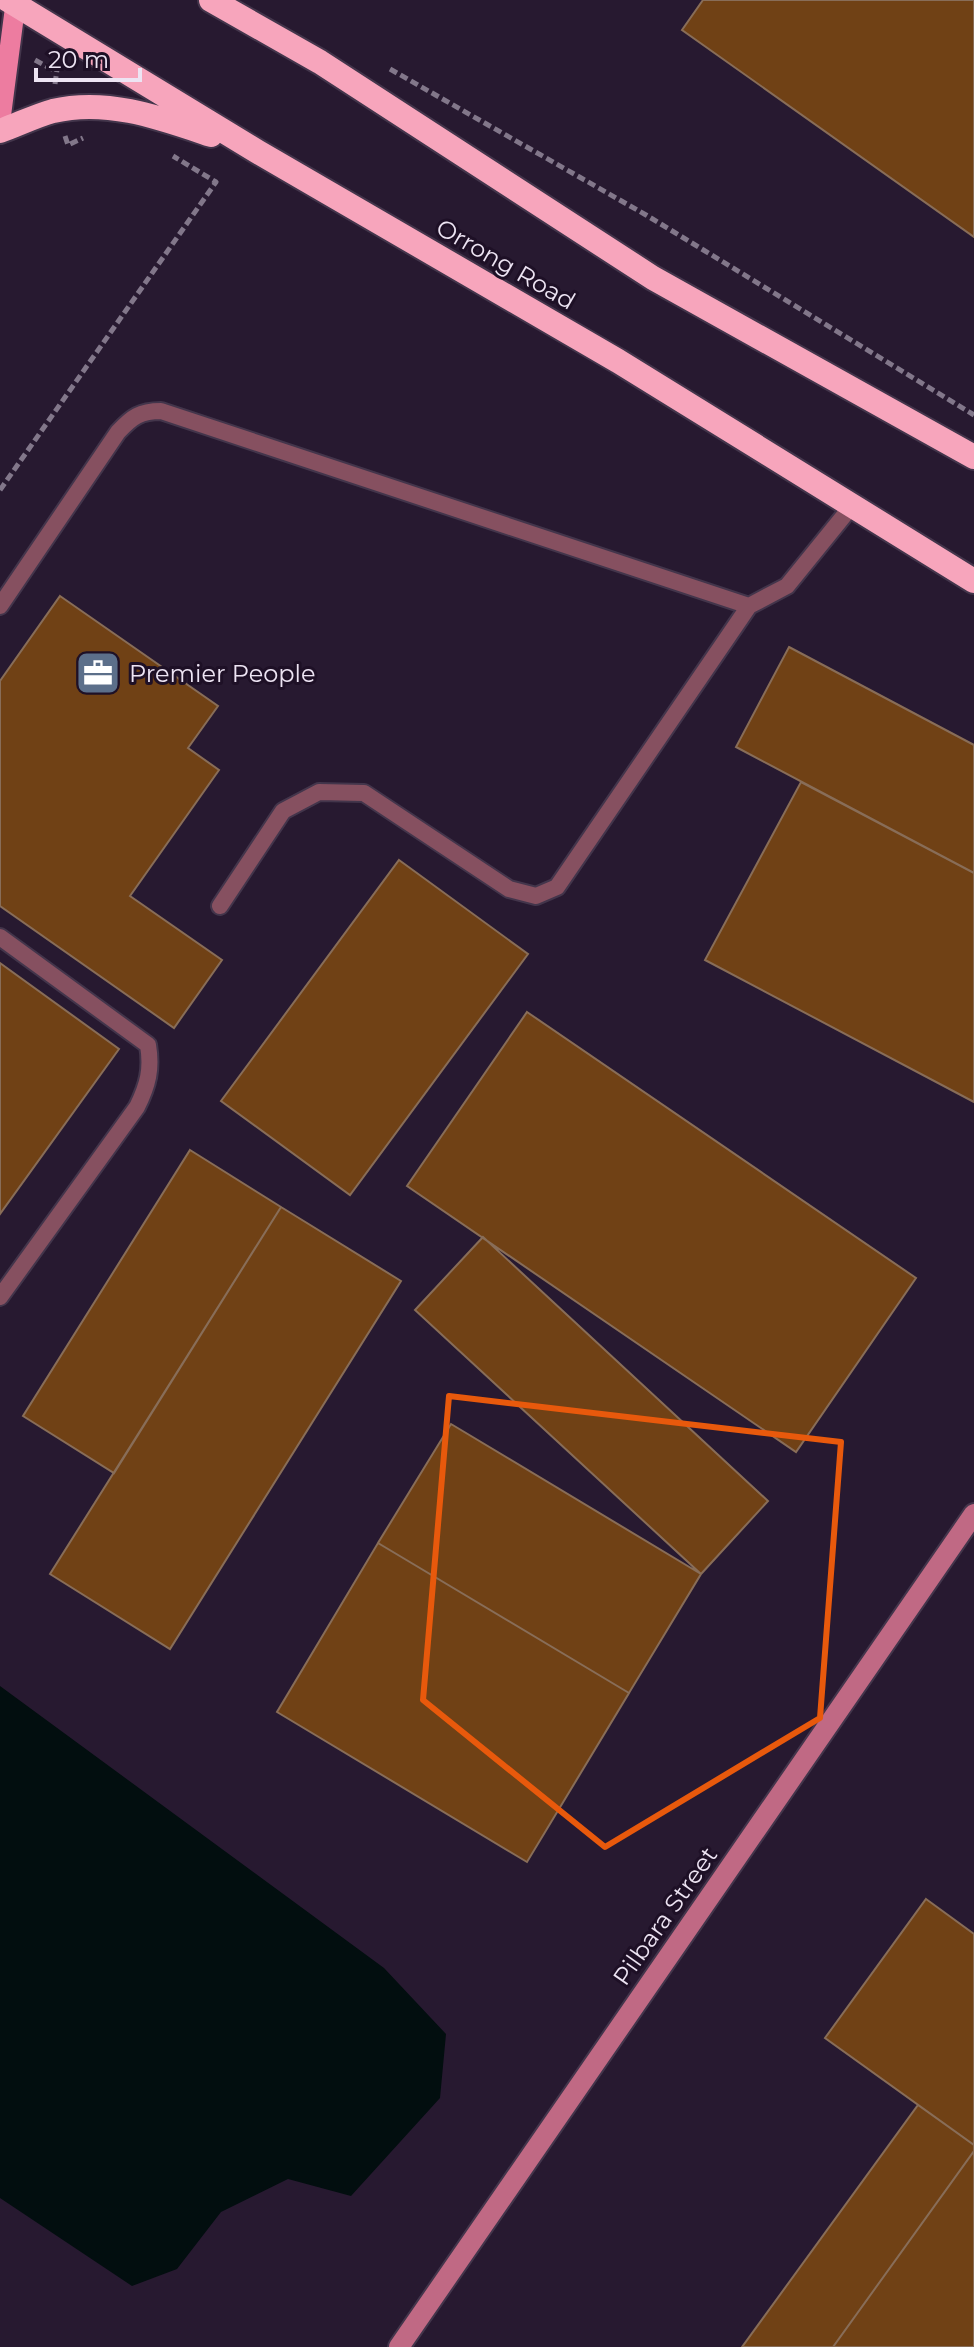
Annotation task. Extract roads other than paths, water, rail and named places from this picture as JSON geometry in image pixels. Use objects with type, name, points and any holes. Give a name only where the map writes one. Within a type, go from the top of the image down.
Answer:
[{"type":"highway","points":[[211,0],[320,62],[653,278],[974,457]]},
{"type":"highway","name":"Orrong Road","points":[[13,1],[258,152],[618,361],[974,581]]},
{"type":"highway","points":[[0,131],[54,111],[101,106],[158,117],[258,152]]},
{"type":"main road","points":[[0,123],[13,1]]},
{"type":"main road","name":"Pilbara Street","points":[[399,2347],[974,1514]]},
{"type":"lane","points":[[0,606],[118,432],[134,415],[161,411],[749,606]]},
{"type":"lane","points":[[220,906],[283,811],[319,792],[364,793],[509,889],[536,896],[557,887],[749,606],[787,586],[851,507]]},
{"type":"lane","points":[[0,937],[148,1045],[151,1061],[149,1083],[137,1107],[0,1297]]},
{"type":"place","name":"Premier People","points":[[98,673]]}]
